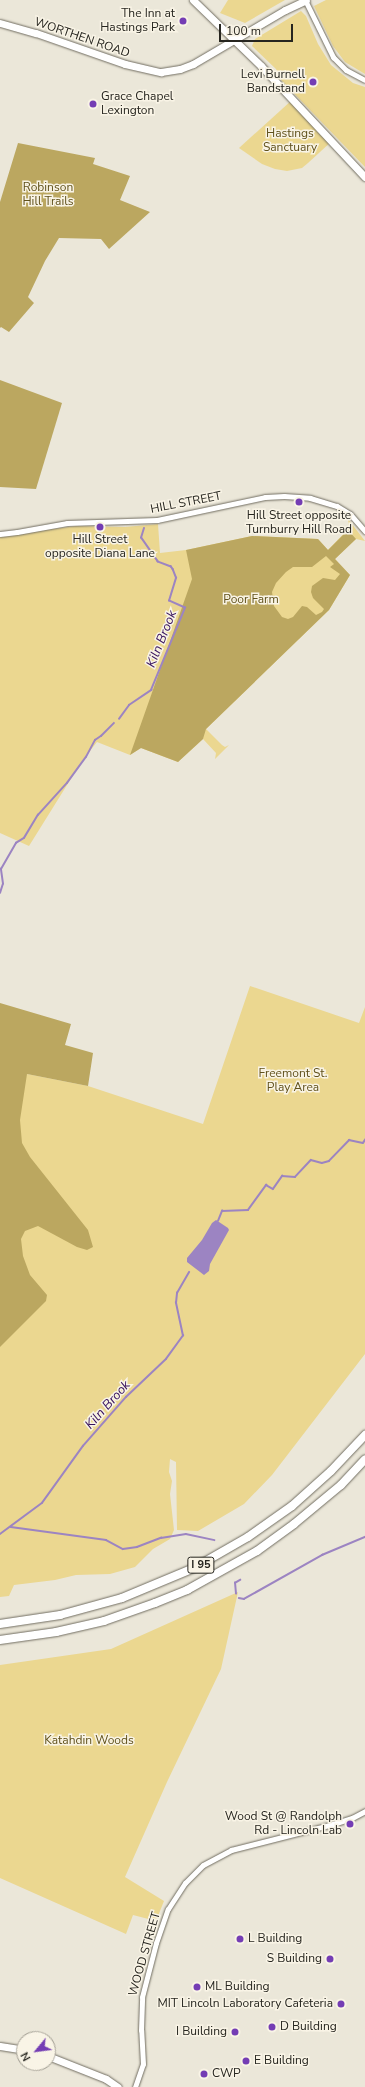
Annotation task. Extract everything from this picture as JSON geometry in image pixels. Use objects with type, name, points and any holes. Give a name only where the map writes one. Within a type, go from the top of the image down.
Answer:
[{"type":"highway","name":"I 95","points":[[0,1624],[60,1615],[122,1598],[200,1565],[248,1537],[292,1506],[327,1476],[365,1435]]},
{"type":"highway","name":"I 95","points":[[0,1640],[56,1632],[84,1626],[129,1613],[187,1590],[244,1559],[294,1524],[340,1485],[365,1459]]},
{"type":"main road","points":[[193,0],[235,40],[365,177]]},
{"type":"main road","name":"WORTHEN ROAD","points":[[0,23],[36,33],[125,64],[161,72],[180,69],[193,64],[285,10],[306,0]]},
{"type":"main road","points":[[0,2046],[16,2049]]},
{"type":"main road","points":[[56,2059],[106,2078],[118,2087]]},
{"type":"street","points":[[306,0],[333,57],[346,70],[365,80]]},
{"type":"street","name":"HILL STREET","points":[[0,534],[67,523],[157,520],[265,497],[290,496],[315,499],[341,508],[353,516],[365,531]]},
{"type":"street","name":"WOOD STREET","points":[[135,2087],[143,2064],[141,2030],[143,1991],[168,1909],[185,1883],[203,1865],[231,1850],[333,1824],[352,1818],[365,1811]]},
{"type":"green space","points":[[228,0],[285,0],[245,23],[220,13]]},
{"type":"green space","points":[[326,0],[365,0],[365,74],[345,62],[333,46],[314,6]]},
{"type":"green space","points":[[301,11],[306,16],[318,44],[331,65],[353,83],[365,87],[365,167],[281,80],[276,69],[252,46],[255,39]]},
{"type":"green space","name":"Hastings Sanctuary","points":[[292,100],[332,141],[308,163],[302,168],[287,171],[275,169],[262,164],[239,148]]},
{"type":"green space","name":"Robinson Hill Trails","points":[[18,143],[95,158],[93,164],[130,176],[120,200],[150,212],[109,249],[101,239],[59,238],[45,261],[28,297],[34,303],[9,332],[1,327],[0,328],[0,202]]},
{"type":"green space","points":[[0,380],[62,403],[36,489],[0,487]]},
{"type":"green space","points":[[348,519],[365,541],[356,539],[335,559],[350,575],[329,610],[206,729],[222,745],[225,747],[229,745],[215,759],[216,753],[203,739],[178,762],[141,748],[130,755],[97,742],[82,761],[29,846],[0,833],[0,536],[76,526],[125,527],[158,524],[160,553],[186,550],[252,536],[318,539],[328,550],[349,528]]},
{"type":"green space","name":"Poor Farm","points":[[348,530],[356,539],[335,559],[350,575],[329,610],[206,729],[203,739],[178,762],[141,748],[130,755],[192,579],[186,550],[252,536],[318,539],[328,550]],"holes":[[[326,556],[334,564],[330,567],[340,574],[335,580],[323,578],[312,586],[311,592],[313,598],[324,609],[322,612],[316,615],[307,607],[302,606],[293,617],[288,619],[282,617],[274,606],[272,592],[276,583],[286,572],[293,567],[312,567]]]},
{"type":"green space","name":"Freemont St. Play Area","points":[[250,986],[359,1023],[365,1007],[365,1354],[272,1475],[244,1504],[198,1531],[177,1530],[176,1462],[170,1459],[169,1472],[172,1481],[170,1494],[174,1530],[170,1539],[153,1549],[135,1567],[110,1574],[76,1575],[55,1580],[14,1585],[9,1596],[0,1597],[0,1110],[27,1074],[88,1086],[203,1124]]},
{"type":"green space","points":[[0,1003],[71,1024],[65,1045],[93,1053],[88,1086],[27,1074],[20,1120],[22,1143],[30,1157],[88,1230],[93,1247],[87,1250],[77,1247],[38,1226],[25,1231],[21,1239],[23,1256],[30,1275],[47,1295],[46,1301],[0,1347]]},
{"type":"green space","name":"Katahdin Woods","points":[[238,1592],[221,1669],[167,1782],[125,1877],[164,1901],[156,1921],[133,1915],[126,1934],[0,1878],[0,1665],[111,1649]]},
{"type":"shaded area","points":[[216,1220],[229,1230],[210,1264],[209,1271],[204,1275],[187,1262],[187,1258],[202,1240],[212,1223]]},
{"type":"waterway","name":"Kiln Brook","points":[[119,719],[129,705],[151,690],[185,608],[169,601],[176,578],[171,567],[158,562],[141,538],[144,528]]},
{"type":"waterway","name":"Kiln Brook","points":[[0,893],[3,884],[1,869],[16,843],[24,838],[38,815],[67,783],[86,757],[95,740],[114,723]]},
{"type":"waterway","name":"Kiln Brook","points":[[218,1221],[222,1211],[248,1210],[266,1185],[273,1189],[282,1176],[295,1177],[311,1160],[322,1163],[329,1161],[349,1140],[363,1143],[365,1140]]},
{"type":"waterway","name":"Kiln Brook","points":[[0,1534],[42,1503],[83,1446],[126,1397],[166,1359],[183,1336],[176,1303],[177,1293],[189,1272]]},
{"type":"waterway","points":[[11,1527],[106,1540],[123,1549],[137,1547],[161,1538],[186,1534],[214,1540]]},
{"type":"waterway","points":[[239,1598],[244,1599],[322,1555],[365,1537]]},
{"type":"waterway","points":[[236,1594],[235,1583],[240,1580]]},
{"type":"place","name":"The Inn at Hastings Park","points":[[183,21]]},
{"type":"place","name":"Levi Burnell Bandstand","points":[[313,82]]},
{"type":"place","name":"Grace Chapel Lexington","points":[[93,104]]},
{"type":"place","name":"Hill Street opposite Turnburry Hill Road","points":[[299,502]]},
{"type":"place","name":"Hill Street opposite Diana Lane","points":[[100,527]]},
{"type":"place","name":"Wood St @ Randolph Rd - Lincoln Lab","points":[[350,1824]]},
{"type":"place","name":"L Building","points":[[240,1939]]},
{"type":"place","name":"S Building","points":[[330,1959]]},
{"type":"place","name":"ML Building","points":[[197,1987]]},
{"type":"place","name":"MIT Lincoln Laboratory Cafeteria","points":[[341,2004]]},
{"type":"place","name":"D Building","points":[[272,2027]]},
{"type":"place","name":"I Building","points":[[235,2032]]},
{"type":"place","name":"E Building","points":[[246,2061]]},
{"type":"place","name":"CWP","points":[[204,2074]]}]
